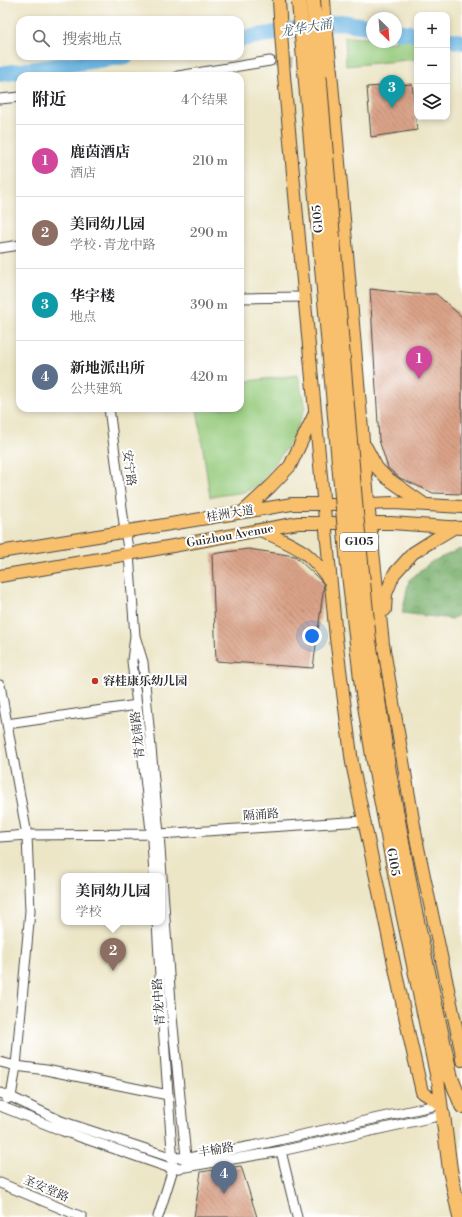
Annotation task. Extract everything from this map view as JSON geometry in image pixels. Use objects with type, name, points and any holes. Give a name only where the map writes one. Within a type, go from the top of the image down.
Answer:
[{"type":"highway","name":"G105","points":[[313,0],[356,513],[369,641],[388,772],[414,907],[444,1078]]},
{"type":"highway","name":"G105","points":[[299,1],[348,566],[362,687],[373,756],[398,889],[444,1078],[462,1106]]},
{"type":"highway","name":"G105","points":[[442,1110],[450,1170],[460,1217]]},
{"type":"main road","points":[[279,0],[284,76],[316,412],[330,581],[352,763],[422,1092],[442,1110]]},
{"type":"main road","points":[[324,0],[368,504],[383,644],[417,843],[462,1053]]},
{"type":"main road","points":[[243,512],[290,466],[316,412]]},
{"type":"main road","points":[[319,446],[328,455],[342,457],[357,447],[363,439]]},
{"type":"main road","points":[[363,439],[377,468],[387,478],[425,504]]},
{"type":"main road","name":"桂洲大道","points":[[0,552],[292,504],[393,503],[462,507]]},
{"type":"main road","name":"Guizhou Avenue","points":[[0,576],[298,524],[391,523],[459,528]]},
{"type":"main road","points":[[383,644],[386,594],[394,574],[413,554],[435,539],[459,528]]},
{"type":"main road","points":[[260,530],[305,553],[318,565],[330,581]]},
{"type":"main road","points":[[334,615],[343,600],[351,596],[369,598],[379,606]]},
{"type":"main road","name":"G105","points":[[442,1110],[444,1078]]},
{"type":"street","points":[[203,72],[270,61]]},
{"type":"street","points":[[0,99],[16,98]]},
{"type":"street","points":[[0,248],[16,246]]},
{"type":"street","points":[[244,298],[305,297]]},
{"type":"street","name":"安宁路","points":[[109,412],[124,531]]},
{"type":"street","name":"青龙南路","points":[[124,531],[129,554],[135,636],[132,661],[155,833]]},
{"type":"street","name":"青龙南路","points":[[135,636],[143,662],[155,833]]},
{"type":"street","points":[[0,685],[26,835],[30,911],[16,1066],[11,1097],[0,1102]]},
{"type":"street","points":[[7,724],[137,706]]},
{"type":"street","name":"隔涌路","points":[[0,837],[26,835],[155,833],[364,821]]},
{"type":"street","points":[[154,873],[155,833]]},
{"type":"street","name":"青龙中路","points":[[155,833],[159,873]]},
{"type":"street","name":"青龙中路","points":[[157,925],[173,1158],[173,1169],[158,1217]]},
{"type":"street","name":"青龙中路","points":[[164,925],[186,1167]]},
{"type":"street","points":[[0,1062],[168,1095]]},
{"type":"street","name":"丰榆路","points":[[0,1093],[62,1121],[173,1158],[252,1146],[442,1110]]},
{"type":"street","name":"丰榆路","points":[[0,1106],[63,1131],[173,1169],[282,1151],[442,1110]]},
{"type":"street","points":[[282,1151],[297,1217]]},
{"type":"street","name":"圣安堂路","points":[[0,1183],[82,1217]]},
{"type":"green space","points":[[345,37],[366,38],[366,48],[402,48],[402,38],[414,39],[414,59],[346,66]]},
{"type":"green space","points":[[298,375],[305,408],[291,442],[259,484],[245,492],[210,497],[198,412],[244,412],[244,382]]},
{"type":"green space","points":[[462,549],[462,613],[452,619],[402,613],[409,580],[431,562]]},
{"type":"building","points":[[412,84],[414,120],[416,120],[417,130],[371,137],[367,87]]},
{"type":"building","points":[[370,289],[414,294],[436,294],[462,317],[462,494],[433,493],[400,478],[388,468],[379,440]]},
{"type":"building","points":[[248,549],[295,556],[324,585],[313,668],[216,661],[212,554]]},
{"type":"building","points":[[241,1166],[257,1217],[194,1217],[201,1172]]},
{"type":"waterway","name":"龙华大涌","points":[[244,38],[341,22],[366,26]]},
{"type":"waterway","name":"龙华大涌","points":[[402,32],[414,34]]},
{"type":"waterway","name":"龙华大涌","points":[[450,40],[462,42]]},
{"type":"waterway","name":"龙华大涌","points":[[0,74],[98,60]]},
{"type":"tunnel","points":[[270,61],[309,63]]},
{"type":"place","name":"华宇楼","points":[[392,108]]},
{"type":"place","name":"鹿茵酒店","points":[[419,379]]},
{"type":"place","name":"容桂康乐幼儿园","points":[[95,681]]},
{"type":"place","name":"美同幼儿园","points":[[113,971]]},
{"type":"place","name":"新地派出所","points":[[224,1194]]}]
